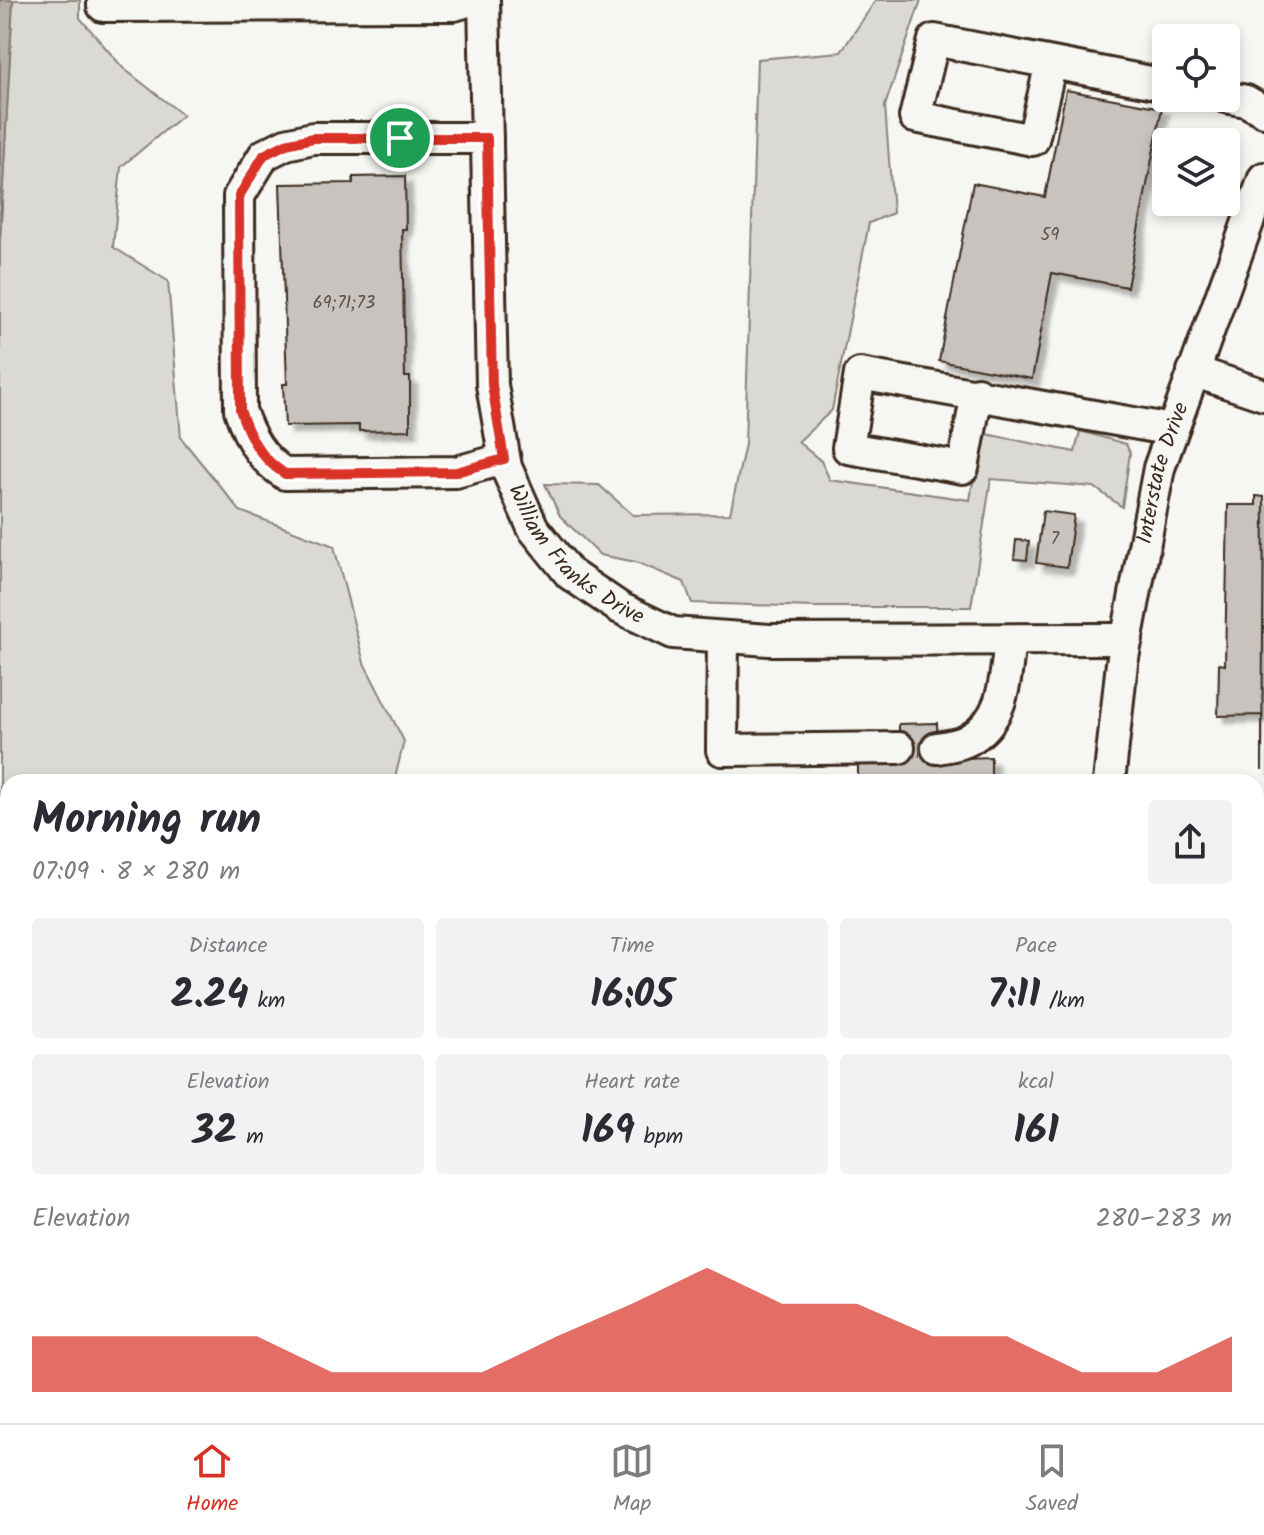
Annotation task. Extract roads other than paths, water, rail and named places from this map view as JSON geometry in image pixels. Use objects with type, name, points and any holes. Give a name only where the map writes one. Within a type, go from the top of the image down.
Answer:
[{"type":"street","points":[[103,0],[103,6],[454,5],[471,0]]},
{"type":"street","name":"William Franks Drive","points":[[484,0],[492,385],[504,459],[533,528],[570,574],[620,608],[673,633],[769,640],[1127,639]]},
{"type":"street","points":[[1051,63],[1033,140],[915,117],[934,40],[1152,82]]},
{"type":"street","points":[[1240,100],[1264,111]]},
{"type":"street","points":[[487,138],[313,138],[286,144],[264,155],[239,196],[240,410],[249,436],[261,454],[268,463],[285,474],[456,472],[504,459]]},
{"type":"street","name":"Interstate Drive","points":[[1110,774],[1127,639],[1159,468],[1264,178]]},
{"type":"street","points":[[1193,371],[1264,395]]},
{"type":"street","points":[[977,393],[963,468],[848,448],[860,374],[977,393],[1172,430]]},
{"type":"street","points":[[723,637],[722,750],[899,748]]},
{"type":"street","points":[[937,748],[967,741],[986,726],[1003,697],[1010,640]]}]
